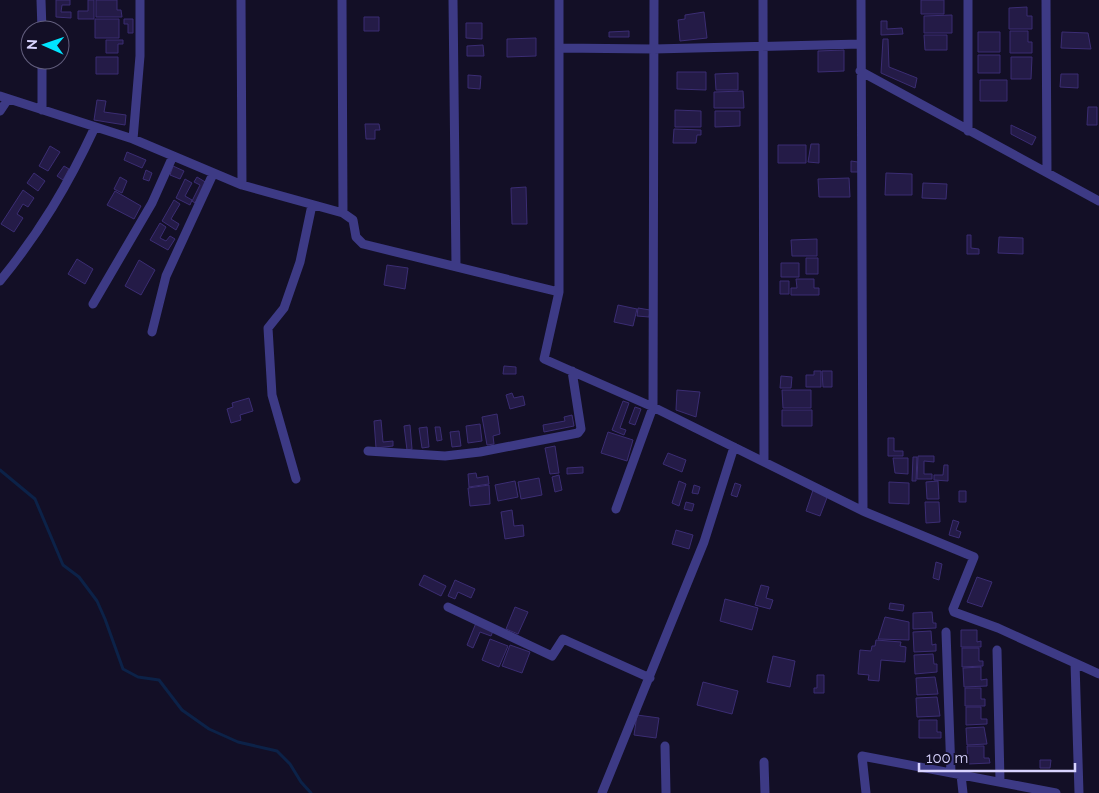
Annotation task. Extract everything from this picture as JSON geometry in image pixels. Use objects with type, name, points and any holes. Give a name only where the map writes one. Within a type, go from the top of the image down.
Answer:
[{"type":"street","points":[[41,0],[42,20]]},
{"type":"street","points":[[133,140],[140,56],[140,0]]},
{"type":"street","points":[[241,0],[242,184]]},
{"type":"street","points":[[342,0],[343,213]]},
{"type":"street","points":[[453,0],[456,266]]},
{"type":"street","points":[[559,0],[559,292],[543,358],[653,407],[764,460],[863,511],[974,557],[952,609],[954,612],[998,628],[1099,674]]},
{"type":"street","points":[[616,509],[653,407],[654,0]]},
{"type":"street","points":[[763,0],[764,460]]},
{"type":"street","points":[[862,0],[860,72],[863,511]]},
{"type":"street","points":[[968,0],[968,132]]},
{"type":"street","points":[[1046,0],[1046,172]]},
{"type":"street","points":[[559,48],[654,49],[861,44]]},
{"type":"street","points":[[42,70],[42,110]]},
{"type":"street","points":[[860,72],[968,132],[1099,201]]},
{"type":"street","points":[[0,111],[4,97],[133,140],[213,174],[242,184],[343,213],[353,220],[356,237],[364,244],[559,292]]},
{"type":"street","points":[[0,282],[28,247],[68,184],[96,128]]},
{"type":"street","points":[[93,304],[152,203],[173,156]]},
{"type":"street","points":[[152,332],[166,276],[213,174]]},
{"type":"street","points":[[296,479],[272,395],[268,328],[284,308],[297,272],[312,205]]},
{"type":"street","points":[[368,450],[445,456],[480,452],[578,433],[581,429],[572,371]]},
{"type":"street","points":[[602,793],[704,542],[734,447]]},
{"type":"street","points":[[448,607],[552,656],[563,639],[650,678]]},
{"type":"street","points":[[946,632],[951,773]]},
{"type":"street","points":[[997,650],[1000,781]]},
{"type":"street","points":[[1075,663],[1079,793]]},
{"type":"street","points":[[665,746],[666,793]]},
{"type":"street","points":[[866,793],[862,756],[1056,793]]},
{"type":"street","points":[[764,762],[766,793]]},
{"type":"street","points":[[962,775],[963,793]]},
{"type":"building","points":[[56,0],[70,0],[70,5],[62,5],[61,12],[71,12],[71,18],[56,17]]},
{"type":"building","points":[[88,0],[94,0],[94,19],[78,19],[78,11],[88,11]]},
{"type":"building","points":[[96,0],[117,0],[117,10],[121,10],[122,17],[96,17]]},
{"type":"building","points":[[921,0],[944,0],[944,14],[921,14]]},
{"type":"building","points":[[1027,7],[1027,16],[1032,16],[1032,29],[1009,29],[1009,8]]},
{"type":"building","points":[[704,12],[707,38],[680,41],[678,20],[685,19],[685,15]]},
{"type":"building","points":[[952,15],[952,33],[924,33],[924,16]]},
{"type":"building","points":[[364,17],[379,17],[379,31],[364,31]]},
{"type":"building","points":[[95,19],[119,19],[119,38],[95,38]]},
{"type":"building","points":[[124,19],[133,19],[133,33],[128,33],[128,24],[124,24]]},
{"type":"building","points":[[881,21],[887,21],[887,29],[902,28],[903,34],[881,35]]},
{"type":"building","points":[[466,23],[482,23],[482,39],[466,38]]},
{"type":"building","points":[[629,31],[629,37],[609,37],[609,32]]},
{"type":"building","points":[[1010,31],[1028,31],[1028,42],[1032,42],[1032,53],[1010,53]]},
{"type":"building","points":[[978,32],[1000,32],[1000,52],[978,52]]},
{"type":"building","points":[[1062,32],[1088,33],[1091,49],[1061,48]]},
{"type":"building","points":[[924,35],[947,35],[947,50],[925,50]]},
{"type":"building","points":[[536,38],[536,56],[507,57],[507,39]]},
{"type":"building","points":[[883,39],[888,39],[889,67],[917,78],[915,88],[881,73]]},
{"type":"building","points":[[106,40],[123,40],[123,44],[118,44],[118,53],[106,53]]},
{"type":"building","points":[[483,45],[484,56],[467,56],[467,46]]},
{"type":"building","points":[[844,50],[844,71],[818,72],[818,51]]},
{"type":"building","points":[[978,55],[1000,55],[1000,73],[978,73]]},
{"type":"building","points":[[96,57],[118,57],[118,74],[96,74]]},
{"type":"building","points":[[1011,57],[1032,57],[1031,79],[1011,79]]},
{"type":"building","points":[[677,72],[706,72],[706,90],[677,89]]},
{"type":"building","points":[[738,73],[738,90],[716,90],[715,74]]},
{"type":"building","points":[[1061,74],[1078,74],[1078,88],[1060,87]]},
{"type":"building","points":[[468,75],[481,76],[480,89],[468,88]]},
{"type":"building","points":[[980,80],[1007,80],[1007,101],[980,101]]},
{"type":"building","points":[[743,91],[744,108],[714,108],[714,92]]},
{"type":"building","points":[[97,100],[106,101],[104,112],[126,115],[125,125],[94,120]]},
{"type":"building","points":[[1088,107],[1097,107],[1097,125],[1087,125]]},
{"type":"building","points":[[675,110],[701,111],[701,127],[675,127]]},
{"type":"building","points":[[715,111],[740,111],[740,126],[715,127]]},
{"type":"building","points":[[365,124],[379,124],[380,130],[375,130],[375,139],[366,139]]},
{"type":"building","points":[[1011,125],[1036,137],[1032,145],[1011,134]]},
{"type":"building","points":[[674,129],[701,130],[701,135],[697,135],[696,143],[673,143]]},
{"type":"building","points":[[811,144],[819,144],[819,163],[808,162]]},
{"type":"building","points":[[778,145],[806,145],[806,163],[778,163]]},
{"type":"building","points":[[50,146],[60,152],[48,171],[39,166]]},
{"type":"building","points":[[127,152],[146,160],[142,168],[124,160]]},
{"type":"building","points":[[851,161],[858,162],[858,172],[851,172]]},
{"type":"building","points":[[64,166],[69,169],[63,180],[57,176]]},
{"type":"building","points":[[173,166],[184,171],[180,179],[170,175]]},
{"type":"building","points":[[146,170],[152,173],[149,181],[143,179]]},
{"type":"building","points":[[34,173],[45,181],[38,191],[27,183]]},
{"type":"building","points":[[886,173],[912,174],[912,195],[885,195]]},
{"type":"building","points":[[120,177],[127,181],[122,193],[114,189]]},
{"type":"building","points":[[197,177],[207,183],[195,203],[192,201],[200,185],[194,182]]},
{"type":"building","points":[[849,178],[850,197],[819,197],[818,179]]},
{"type":"building","points":[[185,179],[192,183],[185,196],[192,200],[190,205],[176,198]]},
{"type":"building","points":[[923,183],[947,184],[946,199],[922,198]]},
{"type":"building","points":[[526,187],[527,224],[512,224],[511,188]]},
{"type":"building","points":[[23,190],[34,198],[28,207],[23,204],[17,214],[23,218],[14,232],[1,224]]},
{"type":"building","points":[[115,191],[141,206],[134,219],[107,205]]},
{"type":"building","points":[[174,200],[180,204],[171,219],[179,224],[176,230],[162,221]]},
{"type":"building","points":[[160,223],[166,227],[160,238],[166,241],[170,236],[175,239],[168,250],[150,240]]},
{"type":"building","points":[[967,235],[971,235],[971,248],[979,249],[979,254],[967,254]]},
{"type":"building","points":[[999,237],[1023,238],[1023,254],[998,253]]},
{"type":"building","points":[[817,239],[817,256],[792,256],[791,240]]},
{"type":"building","points":[[806,258],[818,258],[818,274],[806,274]]},
{"type":"building","points":[[77,259],[93,269],[85,284],[68,274]]},
{"type":"building","points":[[139,260],[155,270],[141,295],[125,286]]},
{"type":"building","points":[[781,263],[799,263],[799,277],[781,277]]},
{"type":"building","points":[[387,265],[408,268],[405,289],[384,285]]},
{"type":"building","points":[[796,279],[814,279],[814,288],[819,288],[819,295],[791,295],[791,288],[797,288]]},
{"type":"building","points":[[780,281],[789,281],[789,294],[780,294]]},
{"type":"building","points":[[618,305],[637,309],[633,326],[614,322]]},
{"type":"building","points":[[638,308],[650,310],[649,317],[637,316]]},
{"type":"building","points":[[504,366],[516,367],[516,374],[503,374]]},
{"type":"building","points":[[814,371],[821,371],[821,387],[806,387],[806,375],[814,375]]},
{"type":"building","points":[[822,371],[832,371],[832,387],[823,387]]},
{"type":"building","points":[[781,376],[792,377],[791,388],[780,388]]},
{"type":"building","points":[[677,390],[700,392],[696,417],[676,410]]},
{"type":"building","points":[[782,390],[811,390],[811,408],[783,408]]},
{"type":"building","points":[[512,393],[514,398],[523,396],[525,405],[510,409],[506,395]]},
{"type":"building","points":[[249,398],[253,411],[240,415],[241,420],[231,423],[227,409],[233,407],[232,403]]},
{"type":"building","points":[[623,401],[629,403],[620,428],[626,430],[624,435],[612,430]]},
{"type":"building","points":[[635,407],[641,409],[635,425],[629,423]]},
{"type":"building","points":[[782,410],[812,410],[812,426],[782,426]]},
{"type":"building","points":[[497,414],[500,434],[493,436],[494,444],[487,445],[482,417]]},
{"type":"building","points":[[572,415],[574,426],[544,432],[543,425],[565,421],[564,417]]},
{"type":"building","points":[[381,420],[383,442],[393,441],[393,446],[376,448],[374,421]]},
{"type":"building","points":[[480,424],[482,441],[468,443],[466,426]]},
{"type":"building","points":[[410,425],[412,449],[407,450],[404,426]]},
{"type":"building","points":[[427,427],[429,447],[422,448],[419,428]]},
{"type":"building","points":[[435,427],[440,427],[442,440],[437,441]]},
{"type":"building","points":[[459,431],[461,446],[452,447],[450,432]]},
{"type":"building","points":[[608,432],[633,440],[627,461],[601,453]]},
{"type":"building","points":[[888,438],[894,438],[894,451],[903,451],[903,456],[888,456]]},
{"type":"building","points":[[555,446],[559,473],[550,474],[545,448]]},
{"type":"building","points":[[668,453],[686,460],[682,472],[663,464]]},
{"type":"building","points":[[918,456],[934,456],[934,462],[924,461],[924,474],[932,474],[932,479],[917,479]]},
{"type":"building","points":[[913,457],[917,457],[916,481],[912,481]]},
{"type":"building","points":[[893,458],[908,458],[908,474],[895,473]]},
{"type":"building","points":[[944,465],[948,465],[948,481],[934,480],[934,475],[943,475]]},
{"type":"building","points":[[583,467],[583,473],[567,474],[567,468]]},
{"type":"building","points":[[476,473],[477,478],[488,476],[489,484],[469,487],[468,474]]},
{"type":"building","points":[[559,475],[562,490],[555,492],[552,477]]},
{"type":"building","points":[[539,478],[542,495],[521,499],[518,482]]},
{"type":"building","points":[[515,481],[518,497],[498,501],[495,485]]},
{"type":"building","points":[[679,481],[686,484],[679,506],[672,503]]},
{"type":"building","points":[[938,481],[939,499],[927,499],[926,482]]},
{"type":"building","points":[[889,482],[909,483],[909,504],[889,503]]},
{"type":"building","points":[[735,483],[741,485],[737,497],[731,495]]},
{"type":"building","points":[[489,485],[490,504],[470,506],[468,488]]},
{"type":"building","points":[[694,485],[700,487],[698,494],[692,493]]},
{"type":"building","points":[[813,490],[828,495],[820,516],[806,511]]},
{"type":"building","points":[[959,491],[966,491],[966,502],[959,502]]},
{"type":"building","points":[[686,502],[694,504],[692,511],[684,509]]},
{"type":"building","points":[[925,502],[939,502],[940,522],[926,523]]},
{"type":"building","points":[[512,510],[514,526],[523,525],[524,536],[505,539],[501,512]]},
{"type":"building","points":[[953,520],[959,522],[956,530],[961,532],[959,538],[949,535]]},
{"type":"building","points":[[676,530],[693,535],[689,549],[672,544]]},
{"type":"building","points":[[936,562],[942,564],[939,580],[933,578]]},
{"type":"building","points":[[424,575],[446,586],[441,596],[419,585]]},
{"type":"building","points":[[977,577],[992,582],[982,607],[967,602]]},
{"type":"building","points":[[455,580],[475,589],[471,598],[458,592],[455,599],[448,596]]},
{"type":"building","points":[[761,585],[769,587],[766,598],[773,600],[770,609],[755,605]]},
{"type":"building","points":[[725,599],[758,608],[752,630],[720,621]]},
{"type":"building","points":[[890,603],[904,605],[903,611],[889,609]]},
{"type":"building","points":[[515,607],[528,612],[518,634],[506,629]]},
{"type":"building","points":[[932,612],[933,623],[936,623],[936,628],[913,629],[913,613]]},
{"type":"building","points":[[885,617],[909,622],[909,640],[878,639]]},
{"type":"building","points":[[476,623],[493,631],[491,636],[480,632],[473,648],[467,645]]},
{"type":"building","points":[[961,630],[977,630],[977,642],[981,641],[981,647],[961,647]]},
{"type":"building","points":[[931,631],[932,645],[936,644],[936,651],[914,652],[913,632]]},
{"type":"building","points":[[490,639],[508,646],[499,667],[482,660]]},
{"type":"building","points":[[876,640],[901,642],[900,646],[906,647],[905,662],[881,660],[879,681],[868,680],[869,675],[858,674],[860,650],[871,651],[872,646],[875,646]]},
{"type":"building","points":[[510,645],[530,652],[522,673],[502,666]]},
{"type":"building","points":[[962,648],[979,648],[979,661],[983,661],[983,666],[962,667]]},
{"type":"building","points":[[933,654],[934,664],[937,664],[937,672],[915,674],[914,655]]},
{"type":"building","points":[[773,656],[795,661],[790,687],[767,682]]},
{"type":"building","points":[[981,667],[981,680],[987,679],[987,686],[964,687],[963,668]]},
{"type":"building","points":[[817,675],[824,675],[824,693],[814,693],[814,688],[817,688]]},
{"type":"building","points":[[935,677],[938,694],[917,695],[916,678]]},
{"type":"building","points":[[703,682],[738,691],[732,714],[697,705]]},
{"type":"building","points":[[965,688],[981,688],[981,699],[985,699],[985,706],[965,706]]},
{"type":"building","points":[[937,697],[940,716],[917,717],[916,698]]},
{"type":"building","points":[[966,707],[981,707],[981,719],[987,719],[987,724],[966,725]]},
{"type":"building","points":[[637,715],[659,718],[656,738],[634,735]]},
{"type":"building","points":[[919,720],[937,720],[937,732],[941,732],[941,738],[919,738]]},
{"type":"building","points":[[984,727],[987,744],[967,745],[966,728]]},
{"type":"building","points":[[967,746],[984,746],[984,758],[989,758],[990,763],[968,764]]},
{"type":"building","points":[[1040,760],[1051,760],[1050,768],[1040,768]]},
{"type":"waterway","points":[[0,470],[35,499],[63,565],[79,577],[97,601],[123,669],[138,677],[159,680],[182,710],[209,729],[238,742],[277,751],[290,764],[301,782],[311,793]]}]
